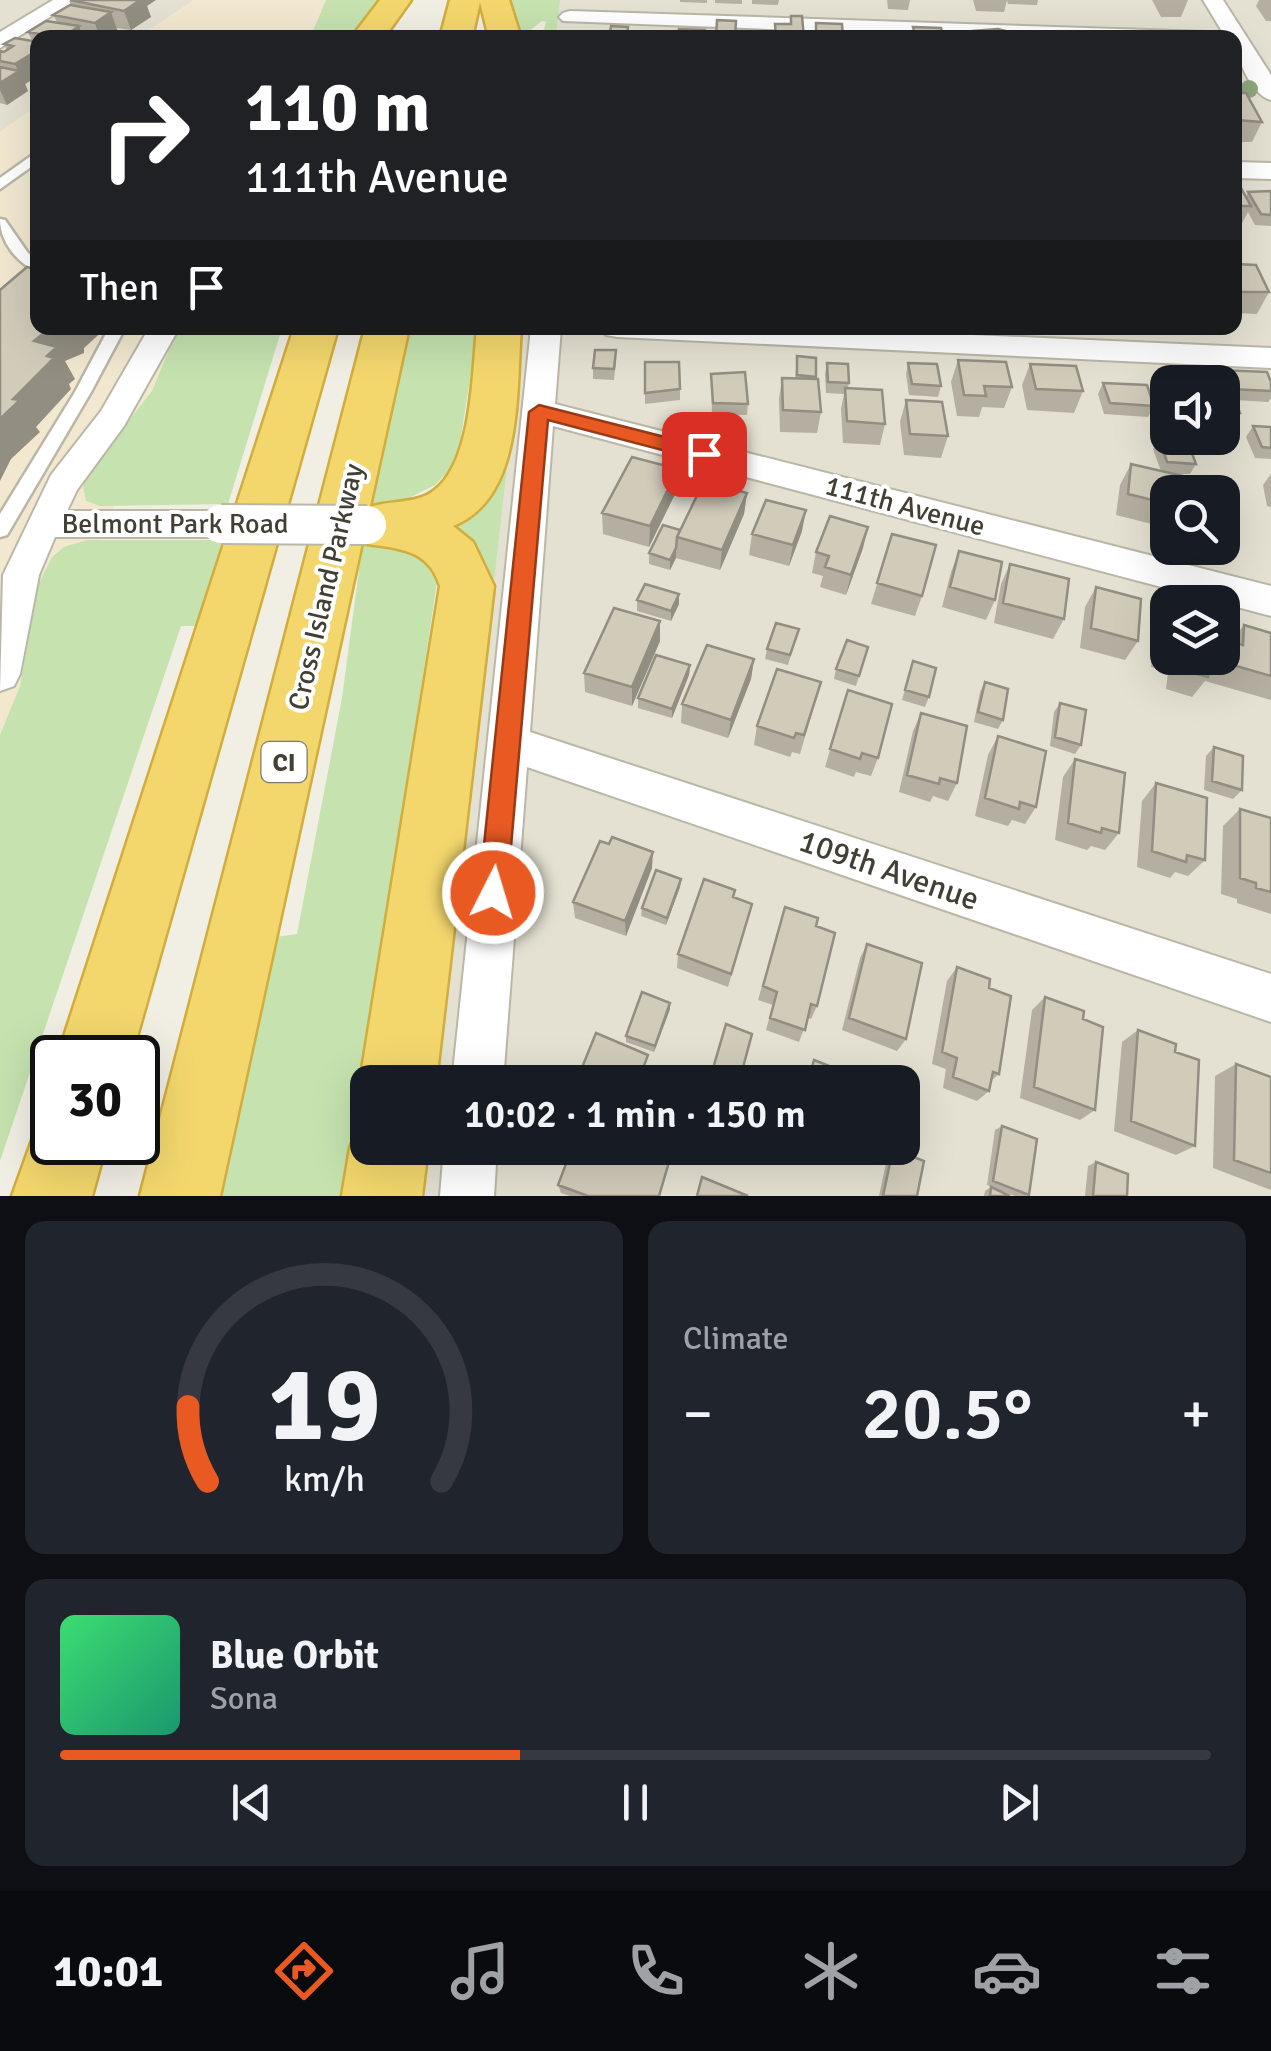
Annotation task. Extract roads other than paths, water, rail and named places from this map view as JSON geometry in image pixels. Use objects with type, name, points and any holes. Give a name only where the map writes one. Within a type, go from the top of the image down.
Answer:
[{"type":"highway","points":[[373,30],[396,0]]},
{"type":"highway","points":[[408,30],[417,0]]},
{"type":"highway","points":[[458,30],[465,0]]},
{"type":"highway","points":[[494,0],[503,30]]},
{"type":"highway","points":[[101,1035],[314,335]]},
{"type":"highway","name":"Cross Island Parkway","points":[[180,1196],[385,335]]},
{"type":"highway","points":[[367,524],[431,514],[459,500],[469,490],[484,456],[499,335]]},
{"type":"highway","points":[[367,524],[388,524],[432,537],[458,558],[467,586],[400,1065]]},
{"type":"highway","points":[[52,1196],[61,1165]]},
{"type":"highway","points":[[382,1196],[386,1165]]},
{"type":"street","points":[[0,41],[68,0]]},
{"type":"street","points":[[1212,0],[1231,30]]},
{"type":"street","points":[[570,18],[954,30]]},
{"type":"street","points":[[1242,38],[1271,40]]},
{"type":"street","points":[[1242,48],[1271,94]]},
{"type":"street","points":[[1242,170],[1271,171]]},
{"type":"street","name":"Belmont Park Road","points":[[0,674],[21,574],[43,524],[62,484],[113,418],[160,335]]},
{"type":"street","points":[[478,1065],[545,335]]},
{"type":"street","points":[[770,335],[1271,358]]},
{"type":"street","name":"111th Avenue","points":[[539,412],[1271,601]]},
{"type":"street","name":"Belmont Park Road","points":[[43,524],[367,524]]},
{"type":"street","name":"109th Avenue","points":[[506,742],[1271,998]]},
{"type":"street","points":[[467,1196],[470,1165]]},
{"type":"lane","points":[[0,186],[30,162]]},
{"type":"lane","points":[[0,223],[30,262]]},
{"type":"lane","points":[[0,251],[23,256]]},
{"type":"lane","points":[[0,530],[113,335]]}]
